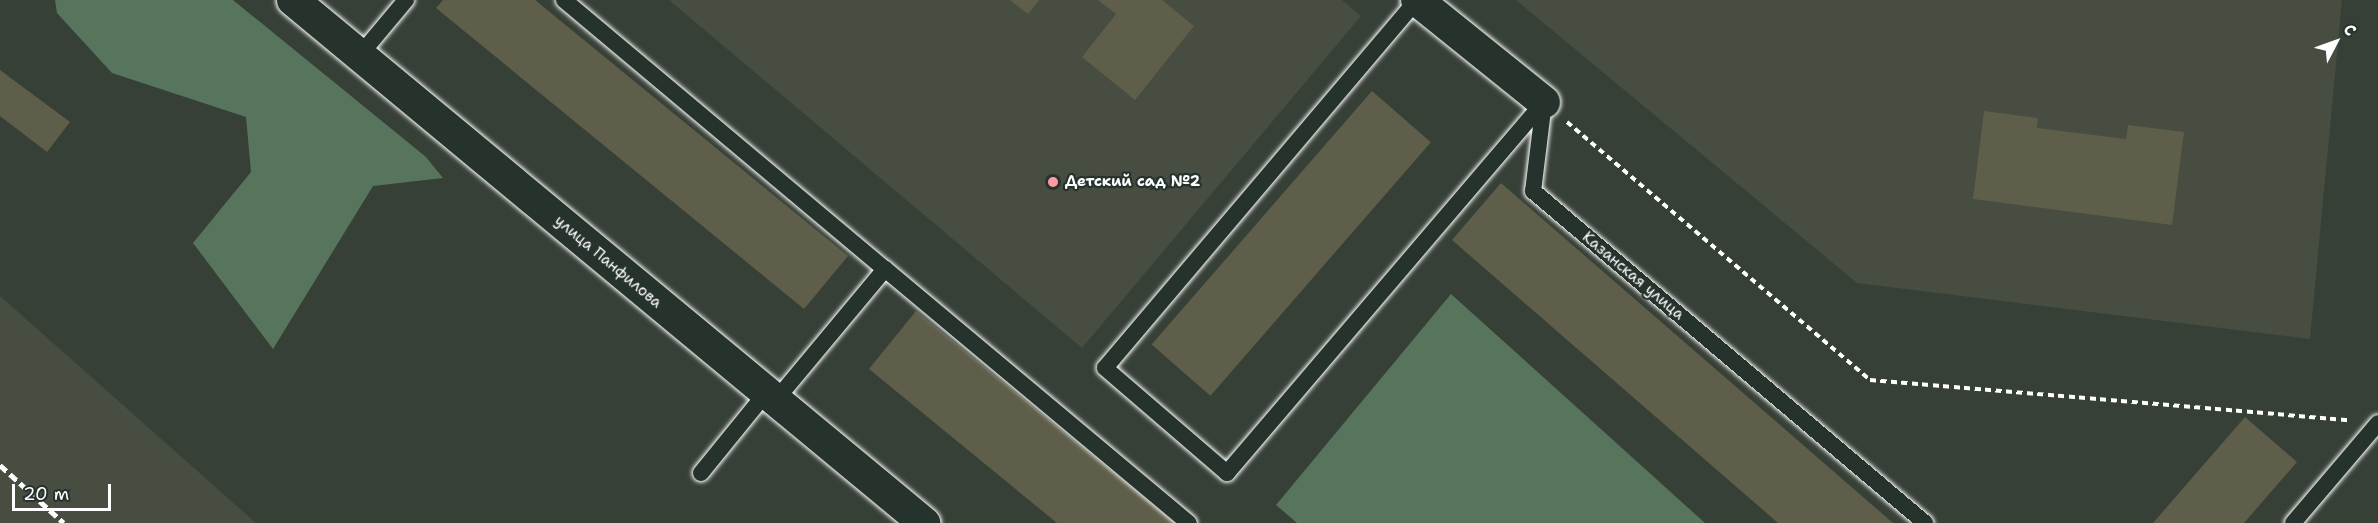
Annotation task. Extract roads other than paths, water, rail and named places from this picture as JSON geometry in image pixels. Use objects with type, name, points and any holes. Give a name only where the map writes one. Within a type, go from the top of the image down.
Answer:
[{"type":"street","name":"улица Панфилова","points":[[293,0],[924,523]]},
{"type":"street","points":[[1417,0],[1544,102]]},
{"type":"lane","points":[[360,55],[406,0]]},
{"type":"lane","points":[[564,0],[1190,523]]},
{"type":"lane","points":[[1417,0],[1106,368],[1227,473],[1544,102]]},
{"type":"lane","name":"Казанская улица","points":[[1544,102],[1533,191],[1925,523]]},
{"type":"lane","points":[[701,473],[885,268]]},
{"type":"lane","points":[[2293,523],[2378,423]]},
{"type":"railway","points":[[0,465],[64,523]]},
{"type":"place","name":"Детский сад №2","points":[[1053,182]]}]
